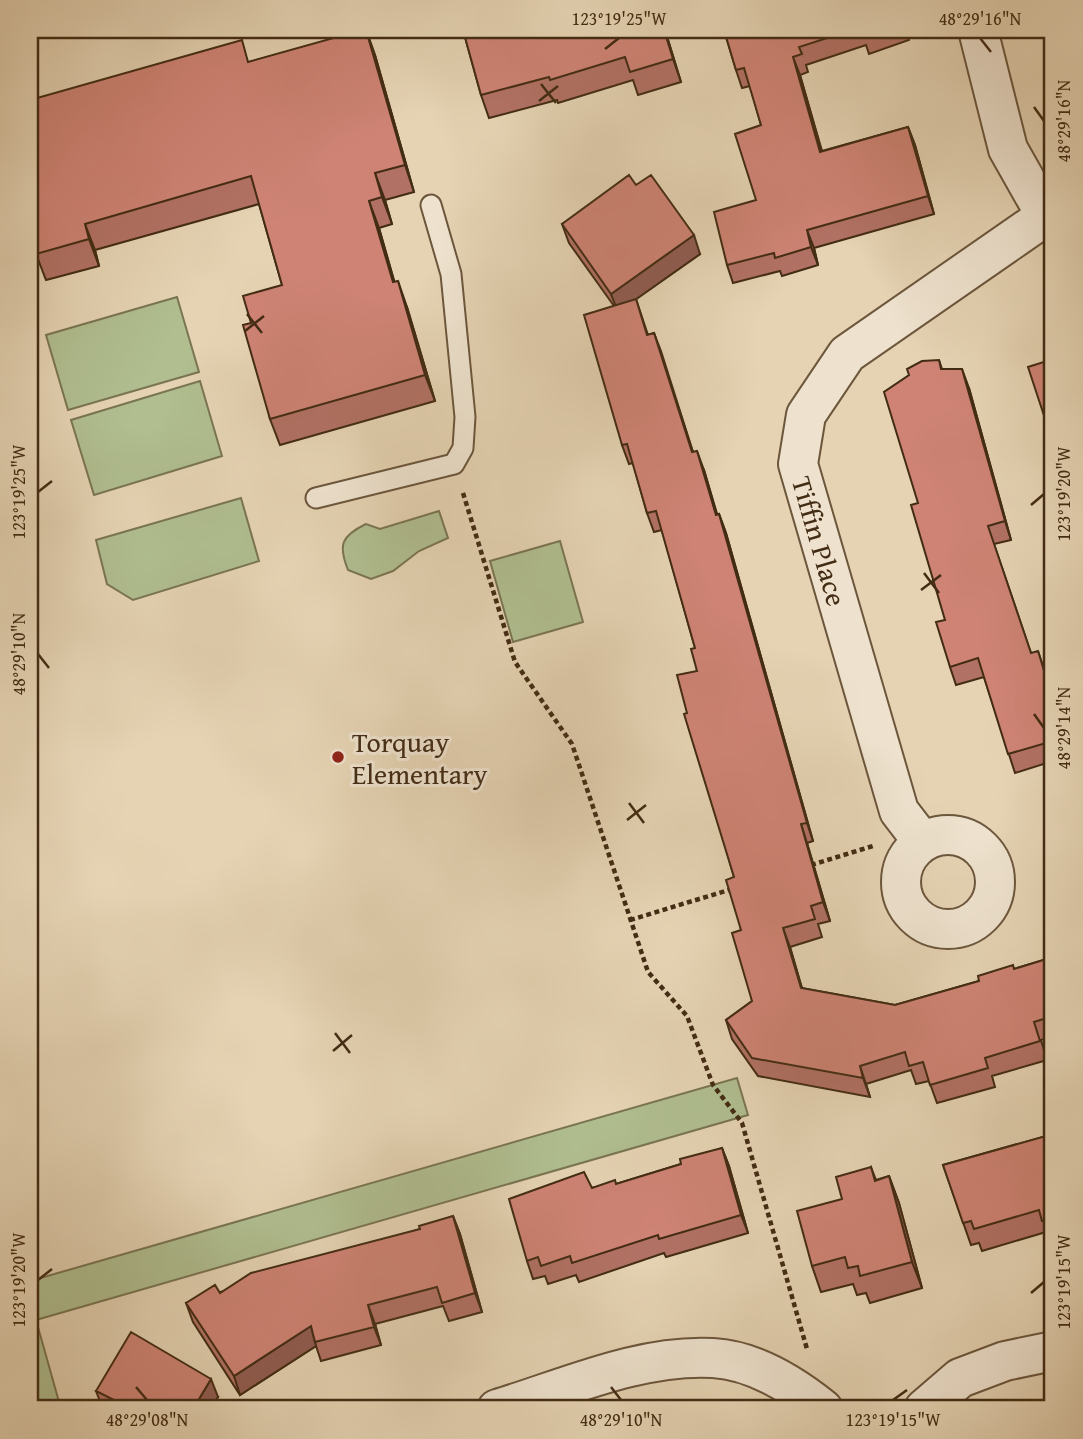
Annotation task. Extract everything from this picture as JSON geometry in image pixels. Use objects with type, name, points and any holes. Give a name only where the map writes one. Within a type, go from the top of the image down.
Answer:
[{"type":"street","points":[[978,30],[1008,149],[1050,219]]},
{"type":"street","name":"Tiffin Place","points":[[915,832],[900,811],[798,464],[806,415],[847,354],[1050,219]]},
{"type":"street","points":[[924,1409],[960,1378],[1005,1361],[1053,1351]]},
{"type":"street","points":[[497,1409],[661,1359],[716,1358],[769,1373],[814,1402]]},
{"type":"lane","points":[[316,498],[454,464],[463,447],[465,418],[451,274],[430,205]]},
{"type":"path","points":[[454,464],[515,662],[572,744],[648,972],[687,1016],[713,1085],[742,1123],[809,1356],[814,1402]]},
{"type":"path","points":[[804,867],[915,832]]},
{"type":"path","points":[[630,920],[740,886]]},
{"type":"green space","points":[[177,297],[199,372],[68,410],[46,335]]},
{"type":"green space","points":[[200,381],[222,456],[94,495],[71,420]]},
{"type":"green space","points":[[241,498],[259,561],[133,600],[107,584],[96,540]]},
{"type":"green space","points":[[439,511],[448,538],[419,551],[393,571],[371,579],[348,570],[343,554],[344,542],[358,528],[366,524],[380,529]]},
{"type":"green space","points":[[560,541],[583,622],[513,642],[490,561]]},
{"type":"green space","points":[[737,1078],[748,1115],[36,1320],[61,1409],[30,1409],[30,1281]]},
{"type":"building","points":[[366,30],[405,165],[375,173],[382,197],[369,201],[393,282],[398,281],[425,375],[270,419],[243,325],[251,323],[243,296],[282,285],[251,176],[85,224],[89,239],[36,254],[30,230],[30,100],[242,40],[248,62]]},
{"type":"building","points":[[463,30],[664,30],[673,59],[630,72],[625,57],[550,80],[549,77],[481,95]]},
{"type":"building","points":[[724,30],[852,30],[799,47],[802,54],[793,57],[820,152],[908,127],[928,196],[807,230],[811,247],[775,258],[774,253],[727,265],[714,212],[756,200],[735,134],[761,125],[744,68],[736,70]]},
{"type":"building","points":[[861,30],[880,30],[863,36]]},
{"type":"building","points":[[629,175],[636,185],[651,175],[694,235],[611,294],[562,224]]},
{"type":"building","points":[[636,299],[647,335],[654,333],[692,452],[697,451],[716,515],[719,514],[807,823],[801,824],[823,902],[811,906],[815,919],[783,928],[801,988],[895,1005],[979,981],[978,976],[1013,965],[1014,969],[1053,957],[1053,1016],[1034,1022],[1040,1041],[985,1058],[988,1068],[930,1085],[923,1062],[909,1066],[905,1052],[860,1066],[863,1078],[752,1058],[726,1020],[752,1001],[732,933],[741,930],[726,880],[734,877],[684,714],[687,713],[677,675],[697,671],[691,649],[695,648],[656,511],[647,513],[627,444],[622,445],[584,315]]},
{"type":"building","points":[[1053,359],[1053,443],[1028,367]]},
{"type":"building","points":[[939,360],[941,369],[962,369],[1005,521],[988,526],[1031,653],[1038,651],[1053,700],[1053,741],[1008,754],[978,658],[950,667],[936,622],[945,620],[911,505],[918,503],[884,392],[909,375],[907,369],[922,361]]},
{"type":"building","points":[[1053,1134],[1053,1218],[1042,1221],[1039,1210],[974,1229],[971,1221],[963,1223],[943,1165]]},
{"type":"building","points":[[722,1148],[741,1215],[659,1239],[658,1235],[572,1263],[570,1256],[541,1266],[538,1257],[527,1261],[509,1199],[584,1172],[592,1188],[615,1180],[616,1184],[681,1164],[680,1159]]},
{"type":"building","points":[[871,1167],[875,1181],[889,1176],[912,1262],[860,1276],[858,1266],[848,1268],[845,1257],[812,1266],[797,1211],[842,1199],[836,1177]]},
{"type":"building","points":[[453,1216],[475,1293],[442,1303],[437,1287],[368,1305],[374,1327],[315,1342],[311,1326],[234,1376],[186,1303],[215,1285],[220,1293],[251,1273],[420,1229],[419,1226]]},
{"type":"building","points":[[131,1332],[211,1379],[193,1409],[185,1404],[182,1409],[115,1409],[111,1407],[114,1400],[96,1391]]},
{"type":"building","points":[[704,1403],[706,1409],[682,1409]]},
{"type":"place","name":"Torquay Elementary","points":[[338,757]]}]
